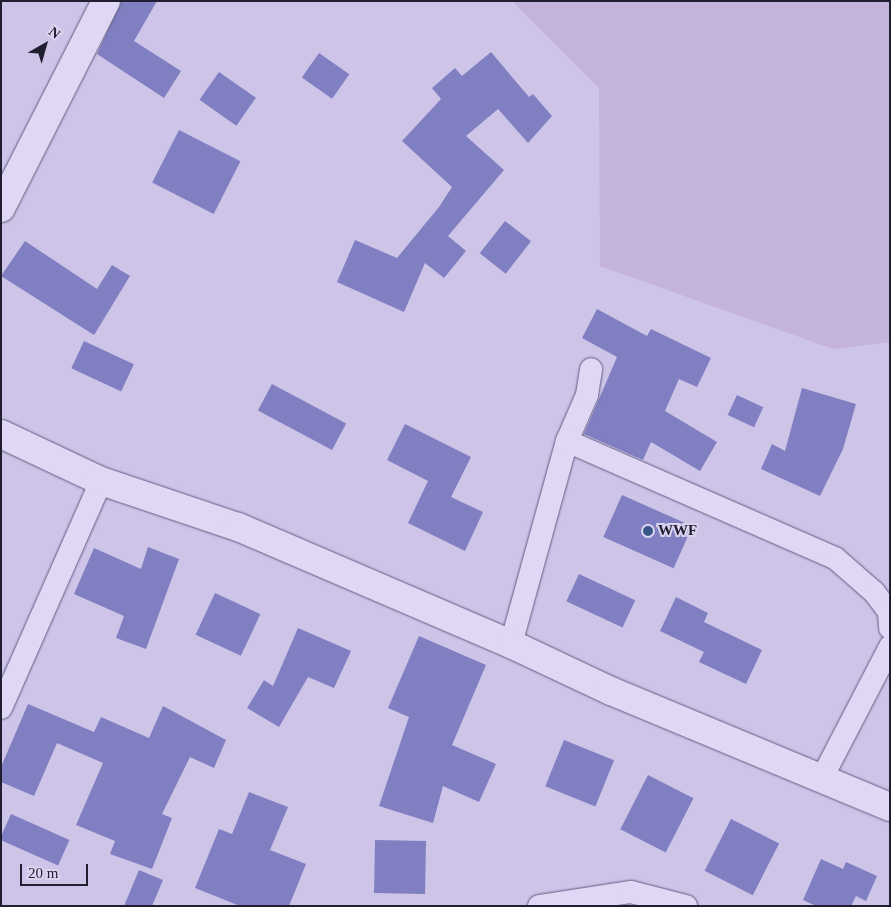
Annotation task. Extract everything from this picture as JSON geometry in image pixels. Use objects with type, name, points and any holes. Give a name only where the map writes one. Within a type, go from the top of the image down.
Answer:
[{"type":"main road","points":[[1,208],[106,1]]},
{"type":"main road","points":[[1,434],[101,481],[238,527],[511,644],[611,691],[890,807]]},
{"type":"street","points":[[511,644],[567,441],[587,395],[590,369]]},
{"type":"street","points":[[567,441],[834,558],[874,592],[889,612],[890,628]]},
{"type":"street","points":[[1,708],[101,481]]},
{"type":"street","points":[[822,778],[890,647]]},
{"type":"street","points":[[539,906],[631,892],[686,906]]},
{"type":"shaded area","points":[[512,1],[890,1],[890,342],[833,349],[600,266],[599,88]]},
{"type":"building","points":[[121,1],[157,1],[134,41],[181,71],[164,98],[97,54]]},
{"type":"building","points":[[491,52],[529,97],[533,94],[552,116],[528,143],[498,109],[466,136],[504,170],[448,236],[466,251],[444,278],[425,263],[404,312],[337,282],[355,240],[397,258],[439,207],[452,187],[402,141],[441,99],[432,88],[455,68],[462,76]]},
{"type":"building","points":[[319,53],[349,74],[332,99],[302,78]]},
{"type":"building","points":[[219,72],[256,98],[236,126],[199,100]]},
{"type":"building","points":[[179,130],[240,161],[214,214],[152,183]]},
{"type":"building","points":[[505,221],[531,241],[506,274],[480,253]]},
{"type":"building","points":[[25,241],[97,289],[112,265],[130,276],[94,335],[1,276]]},
{"type":"building","points":[[597,309],[647,336],[651,329],[711,358],[697,387],[679,379],[665,411],[717,442],[700,471],[651,442],[643,460],[584,434],[617,357],[582,338]]},
{"type":"building","points":[[84,341],[134,364],[121,391],[71,368]]},
{"type":"building","points":[[272,384],[346,423],[332,450],[258,410]]},
{"type":"building","points":[[802,388],[856,404],[843,449],[820,496],[761,469],[772,444],[785,451]]},
{"type":"building","points":[[737,395],[763,407],[754,427],[728,415]]},
{"type":"building","points":[[405,424],[471,457],[451,497],[483,512],[465,551],[408,523],[428,481],[387,460]]},
{"type":"building","name":"WWF","points":[[622,495],[692,526],[674,568],[603,537]]},
{"type":"building","points":[[148,547],[179,559],[146,649],[116,638],[124,616],[74,594],[94,548],[141,569]]},
{"type":"building","points":[[579,574],[635,600],[623,627],[566,601]]},
{"type":"building","points":[[215,593],[260,614],[241,656],[196,635]]},
{"type":"building","points":[[676,597],[708,613],[704,622],[762,650],[746,684],[699,662],[704,652],[660,631]]},
{"type":"building","points":[[298,628],[351,651],[334,688],[308,677],[279,727],[247,708],[264,680],[273,686]]},
{"type":"building","points":[[419,636],[486,665],[452,745],[496,764],[479,802],[443,786],[433,823],[379,806],[409,717],[388,708]]},
{"type":"building","points":[[28,704],[94,732],[101,717],[149,738],[163,706],[226,740],[214,768],[190,757],[162,814],[172,818],[152,869],[110,854],[115,841],[76,825],[103,763],[57,743],[34,796],[1,782],[1,767]]},
{"type":"building","points":[[564,740],[614,760],[595,807],[545,786]]},
{"type":"building","points":[[648,775],[693,798],[666,853],[620,829]]},
{"type":"building","points":[[249,792],[288,807],[270,850],[306,864],[289,906],[240,906],[195,888],[219,829],[232,834]]},
{"type":"building","points":[[11,814],[69,840],[58,866],[1,840]]},
{"type":"building","points":[[731,819],[779,844],[753,895],[705,871]]},
{"type":"building","points":[[375,840],[426,841],[425,894],[374,893]]},
{"type":"building","points":[[821,859],[843,869],[846,862],[877,876],[866,901],[856,896],[851,906],[816,906],[803,900]]},
{"type":"building","points":[[139,870],[163,880],[152,906],[124,906]]},
{"type":"place","name":"WWF","points":[[648,531]]}]
